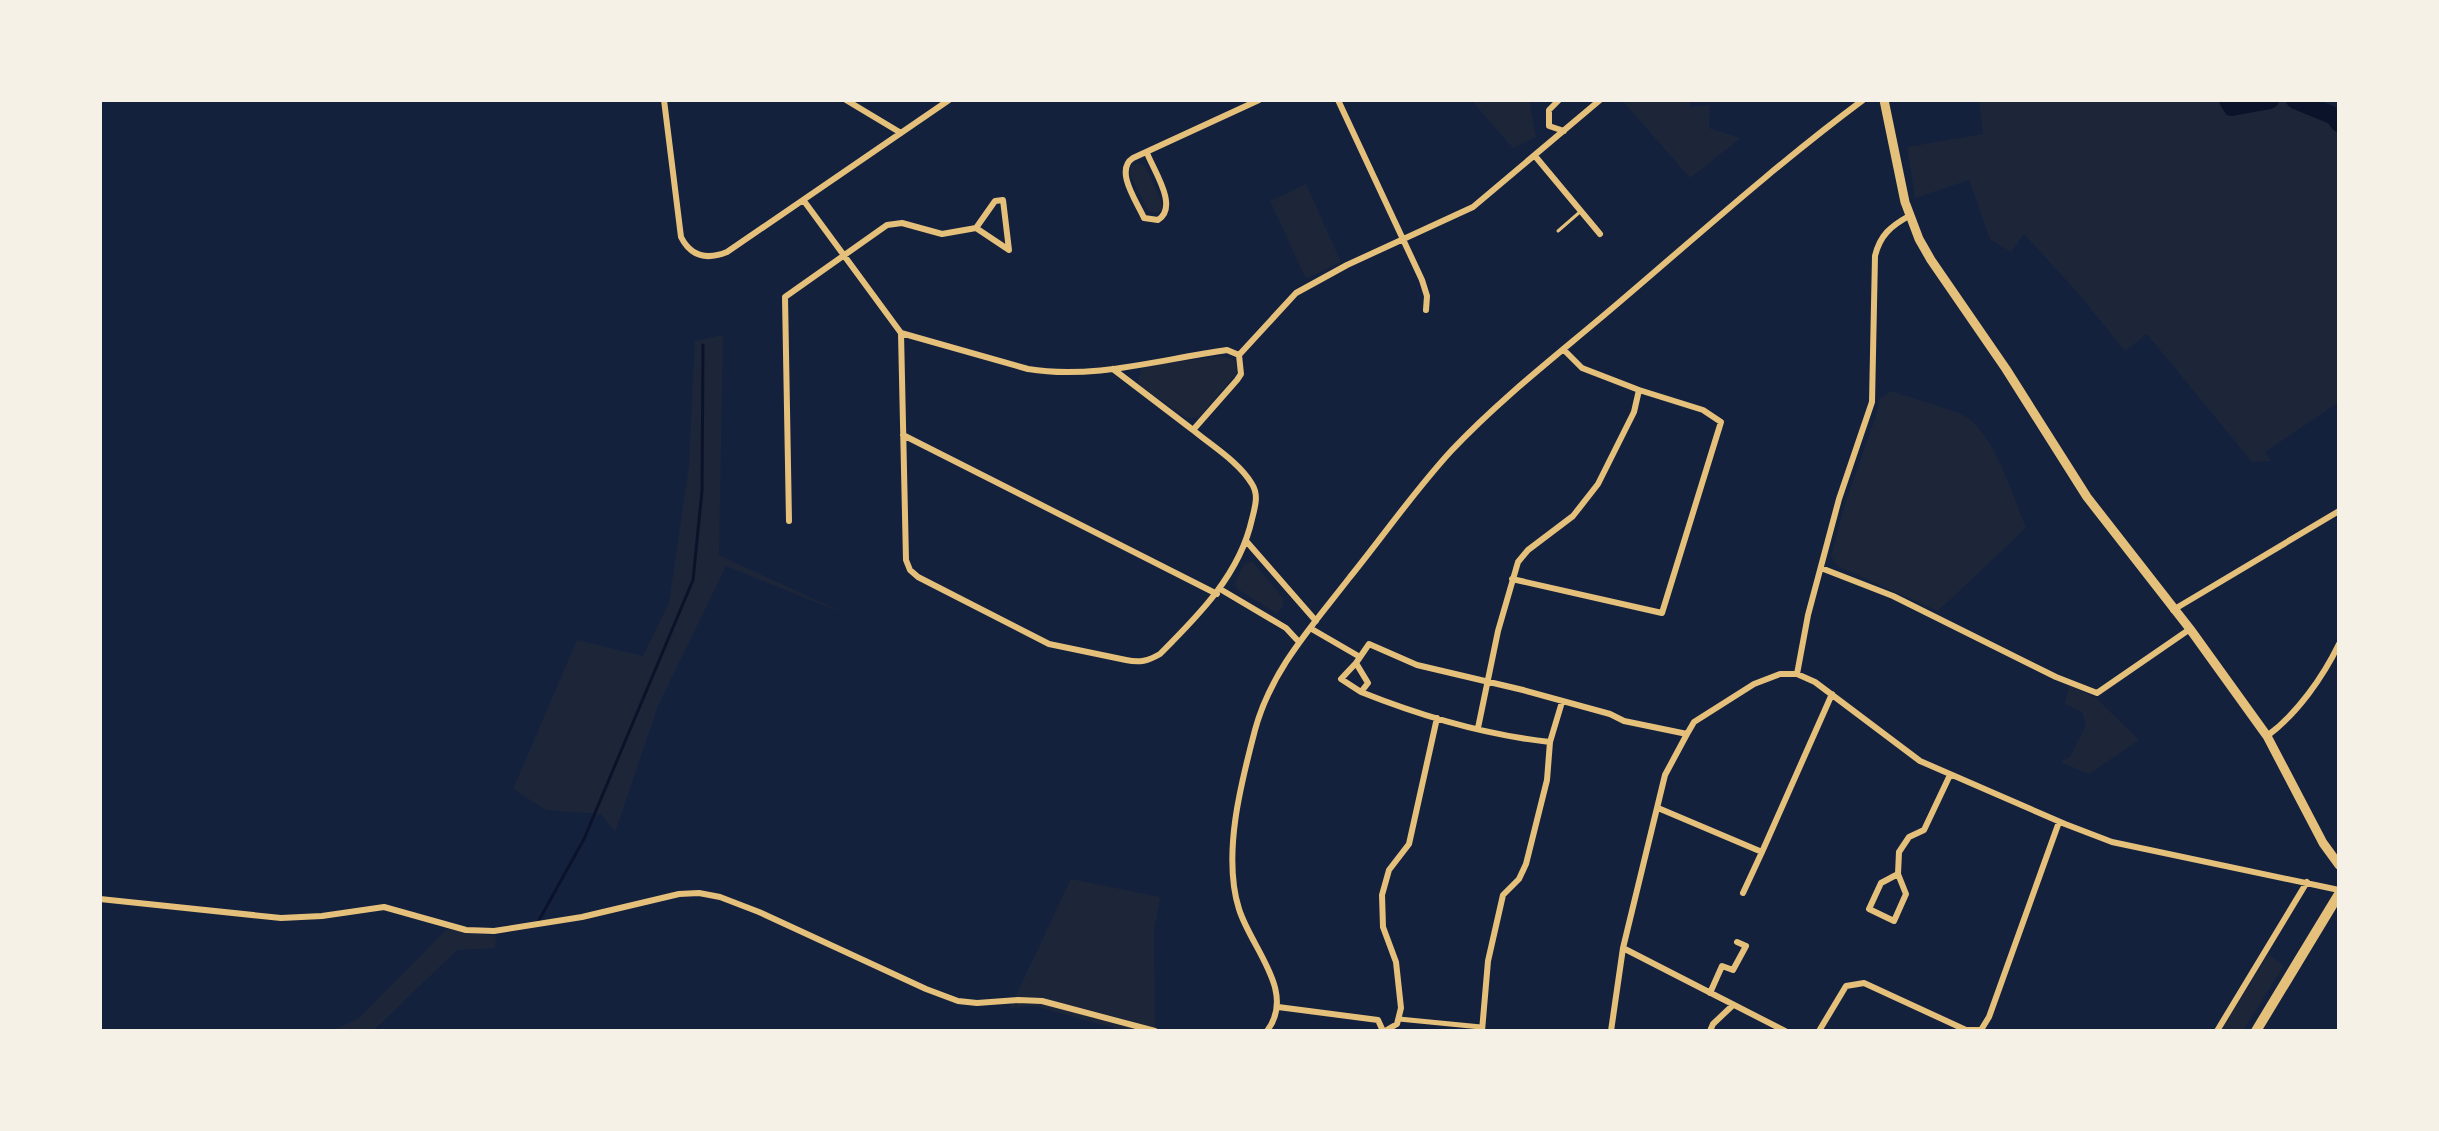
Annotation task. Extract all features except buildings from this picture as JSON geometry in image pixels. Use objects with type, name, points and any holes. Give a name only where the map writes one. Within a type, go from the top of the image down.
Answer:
[{"type":"main road","points":[[1884,100],[1909,216],[1931,260],[2006,369],[2087,497],[2190,629],[2267,736],[2323,843],[2339,865]]},
{"type":"main road","points":[[2256,1031],[2339,892]]},
{"type":"street","points":[[664,100],[681,237],[694,254],[716,256],[727,252],[804,201],[949,100]]},
{"type":"street","points":[[846,100],[901,133]]},
{"type":"street","points":[[1147,153],[1167,200],[1165,216],[1158,220],[1144,218],[1124,169],[1127,162],[1259,100]]},
{"type":"street","points":[[1338,100],[1422,280],[1427,296],[1426,310]]},
{"type":"street","points":[[1559,100],[1549,110],[1549,126],[1564,131]]},
{"type":"street","points":[[1193,430],[1241,374],[1239,355],[1296,293],[1473,207],[1600,100]]},
{"type":"street","points":[[1267,1031],[1277,1016],[1273,981],[1239,910],[1232,878],[1233,842],[1249,758],[1273,681],[1299,642],[1451,451],[1478,424],[1863,100]]},
{"type":"street","points":[[1535,156],[1600,234]]},
{"type":"street","points":[[789,521],[785,297],[894,222],[942,234],[976,228],[1009,250],[1003,200],[995,201],[976,228]]},
{"type":"street","points":[[804,201],[901,333],[906,560],[910,570],[966,603],[1049,644],[1139,662],[1160,654],[1218,591],[1247,542],[1257,500],[1254,486],[1241,471],[1113,369]]},
{"type":"street","points":[[1797,674],[1839,499],[1872,402],[1875,256],[1886,231],[1909,216]]},
{"type":"street","points":[[901,333],[1028,369],[1069,373],[1227,350],[1239,355]]},
{"type":"street","points":[[1512,579],[1662,613],[1721,422],[1703,410],[1582,368],[1564,350]]},
{"type":"street","points":[[1478,728],[1518,562],[1528,550],[1573,516],[1598,484],[1634,412],[1639,390]]},
{"type":"street","points":[[903,435],[1218,591],[1286,628],[1299,642]]},
{"type":"street","points":[[2173,610],[2339,511]]},
{"type":"street","points":[[1247,542],[1316,621]]},
{"type":"street","points":[[1821,568],[1893,596],[2056,677],[2097,693],[2190,629]]},
{"type":"street","points":[[1310,628],[1358,660],[1368,683],[1361,692]]},
{"type":"street","points":[[1550,742],[1402,709],[1361,692],[1341,679],[1369,644],[1417,665],[1610,714],[1624,721],[1687,734]]},
{"type":"street","points":[[2267,736],[2300,703],[2330,663],[2339,644]]},
{"type":"street","points":[[1611,1031],[1623,948],[1665,775],[1694,722],[1754,684],[1780,674],[1797,674],[1815,682],[1920,761],[2059,822],[2112,842],[2307,882],[2339,892]]},
{"type":"street","points":[[1743,893],[1832,694]]},
{"type":"street","points":[[1399,1019],[1481,1029],[1488,961],[1503,895],[1519,879],[1526,864],[1547,780],[1550,742],[1562,702]]},
{"type":"street","points":[[1278,1007],[1378,1020],[1384,1031],[1397,1024],[1401,1008],[1396,962],[1383,927],[1382,895],[1389,870],[1409,844],[1437,718]]},
{"type":"street","points":[[1898,874],[1881,883],[1869,909],[1894,921],[1906,894],[1898,874],[1899,852],[1909,837],[1924,830],[1950,775]]},
{"type":"street","points":[[1658,808],[1762,852]]},
{"type":"street","points":[[1819,1031],[1846,986],[1864,983],[1966,1030],[1981,1030],[1989,1017],[2059,822]]},
{"type":"street","points":[[2217,1031],[2307,882]]},
{"type":"street","points":[[100,899],[281,918],[384,907],[454,927],[494,931],[533,927],[679,894],[699,893],[720,897],[759,912],[958,1001],[1042,1001],[1155,1031]]},
{"type":"street","points":[[1710,993],[1722,966],[1733,970],[1746,946],[1737,942]]},
{"type":"street","points":[[1623,948],[1785,1031]]},
{"type":"street","points":[[1710,1031],[1732,1006]]},
{"type":"lane","points":[[1558,231],[1581,211]]},
{"type":"shaded area","points":[[1471,100],[1529,100],[1536,137],[1513,148]]},
{"type":"shaded area","points":[[1622,100],[1690,100],[1690,107],[1710,105],[1709,128],[1741,138],[1690,178]]},
{"type":"shaded area","points":[[1979,100],[2228,100],[2233,107],[2285,101],[2306,105],[2334,118],[2339,123],[2339,402],[2265,452],[2271,461],[2252,462],[2147,334],[2125,351],[2024,234],[2011,252],[1990,239],[1969,180],[1915,198],[1907,147],[1983,134]]},
{"type":"shaded area","points":[[1138,163],[1145,166],[1162,203],[1162,210],[1157,213],[1148,211],[1130,174],[1131,166]]},
{"type":"shaded area","points":[[1306,184],[1341,262],[1306,279],[1270,201]]},
{"type":"shaded area","points":[[723,335],[719,555],[848,615],[726,566],[658,706],[615,832],[601,814],[546,810],[513,789],[577,640],[643,656],[669,603],[689,466],[695,341]]},
{"type":"shaded area","points":[[1222,356],[1234,360],[1238,369],[1199,417],[1187,418],[1138,382],[1141,369],[1147,366]]},
{"type":"shaded area","points":[[1891,391],[1962,415],[1978,427],[2003,469],[2026,528],[1938,611],[1837,566],[1831,556],[1879,399]]},
{"type":"shaded area","points":[[1252,561],[1283,598],[1282,608],[1276,613],[1237,589],[1235,583],[1244,565]]},
{"type":"shaded area","points":[[2069,685],[2096,698],[2139,740],[2089,774],[2060,762],[2070,757],[2086,725],[2082,712],[2065,704]]},
{"type":"shaded area","points":[[1071,879],[1160,897],[1154,930],[1155,1031],[1125,1031],[1034,1006],[1010,1008]]},
{"type":"shaded area","points":[[447,929],[496,936],[495,948],[457,950],[373,1031],[332,1031],[359,1018]]},
{"type":"shaded area","points":[[2268,954],[2284,965],[2243,1031],[2221,1031]]},
{"type":"waterway","points":[[2228,100],[2232,107],[2270,100]]},
{"type":"waterway","points":[[2295,100],[2334,116],[2339,123]]},
{"type":"waterway","points":[[538,922],[584,839],[693,580],[702,491],[703,345]]}]
